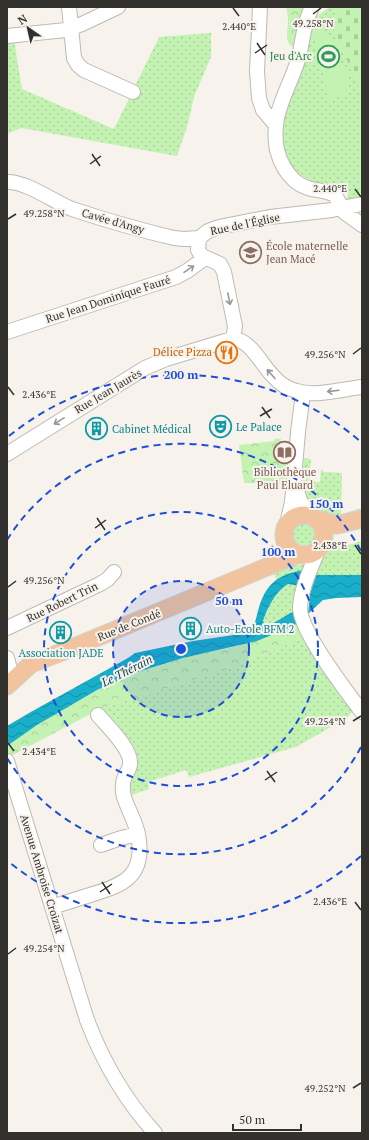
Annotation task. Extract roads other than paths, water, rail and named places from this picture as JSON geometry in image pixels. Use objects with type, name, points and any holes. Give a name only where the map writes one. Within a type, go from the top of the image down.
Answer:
[{"type":"main road","points":[[362,519],[337,525],[313,517],[298,516],[293,518],[287,524],[284,534],[285,541],[289,548],[300,554],[312,553],[338,535],[362,527]]},
{"type":"main road","points":[[313,517],[322,526],[324,532],[324,538],[320,547]]},
{"type":"main road","name":"Rue de Condé","points":[[256,572],[277,557],[283,549],[285,541]]},
{"type":"main road","name":"Rue de Condé","points":[[10,683],[28,666],[37,661],[68,650],[300,554]]},
{"type":"street","points":[[69,7],[74,58],[78,65],[84,70],[133,92]]},
{"type":"street","points":[[7,36],[62,31],[118,7]]},
{"type":"street","points":[[260,7],[257,71],[259,98],[263,110],[275,124]]},
{"type":"street","points":[[312,7],[305,23],[298,60],[280,104],[275,124],[278,154],[288,173],[296,181],[305,187],[335,195],[341,208],[362,225]]},
{"type":"street","name":"Cavée d'Angy","points":[[7,182],[17,183],[67,207],[108,220],[174,238],[199,238]]},
{"type":"street","name":"Rue de l'Église","points":[[205,258],[198,250],[199,238],[208,231],[230,225],[280,216],[326,211],[362,204]]},
{"type":"street","points":[[205,258],[220,264],[224,272],[235,326],[232,339],[239,339],[246,344],[278,382],[287,388],[304,393],[316,393],[362,387]]},
{"type":"street","name":"Rue Jean Dominique Fauré","points":[[7,332],[176,277],[205,258]]},
{"type":"street","name":"Rue Jean Jaurès","points":[[7,454],[145,368],[172,357],[232,339]]},
{"type":"street","points":[[287,524],[292,502],[298,432],[304,393]]},
{"type":"street","points":[[294,479],[300,500],[313,517]]},
{"type":"street","points":[[320,547],[304,590],[302,614],[323,657],[362,712]]},
{"type":"street","points":[[300,554],[308,562],[310,572]]},
{"type":"street","name":"Rue Robert Trin","points":[[7,628],[100,584],[108,579],[114,572]]},
{"type":"street","points":[[7,658],[10,683]]},
{"type":"street","points":[[52,907],[115,888],[127,880],[134,872],[138,862],[140,851],[138,834],[123,791],[123,781],[130,763],[129,755],[98,715]]},
{"type":"street","name":"Avenue Ambroise Croizat","points":[[7,761],[87,1020],[97,1045],[123,1092],[142,1119],[155,1133]]},
{"type":"street","points":[[101,845],[138,834]]},
{"type":"water","name":"Le Thérain","points":[[303,570],[299,586],[288,584],[284,587],[276,595],[263,621],[265,624],[270,625],[294,611],[297,623],[293,626],[257,641],[183,658],[140,671],[97,690],[37,725],[7,746],[7,726],[135,653],[193,641],[254,632],[254,626],[261,602],[268,588],[279,578]]},
{"type":"water","points":[[316,575],[362,575],[362,597],[323,600],[308,614],[310,594]]},
{"type":"place","name":"Jeu d'Arc","points":[[328,56]]},
{"type":"place","name":"École maternelle Jean Macé","points":[[250,252]]},
{"type":"place","name":"Délice Pizza","points":[[227,352]]},
{"type":"place","name":"Le Palace","points":[[220,427]]},
{"type":"place","name":"Cabinet Médical","points":[[96,429]]},
{"type":"place","name":"Bibliothèque Paul Eluard","points":[[285,452]]},
{"type":"place","name":"Auto-Ecole BFM 2","points":[[190,629]]},
{"type":"place","name":"Association JADE","points":[[61,633]]}]
